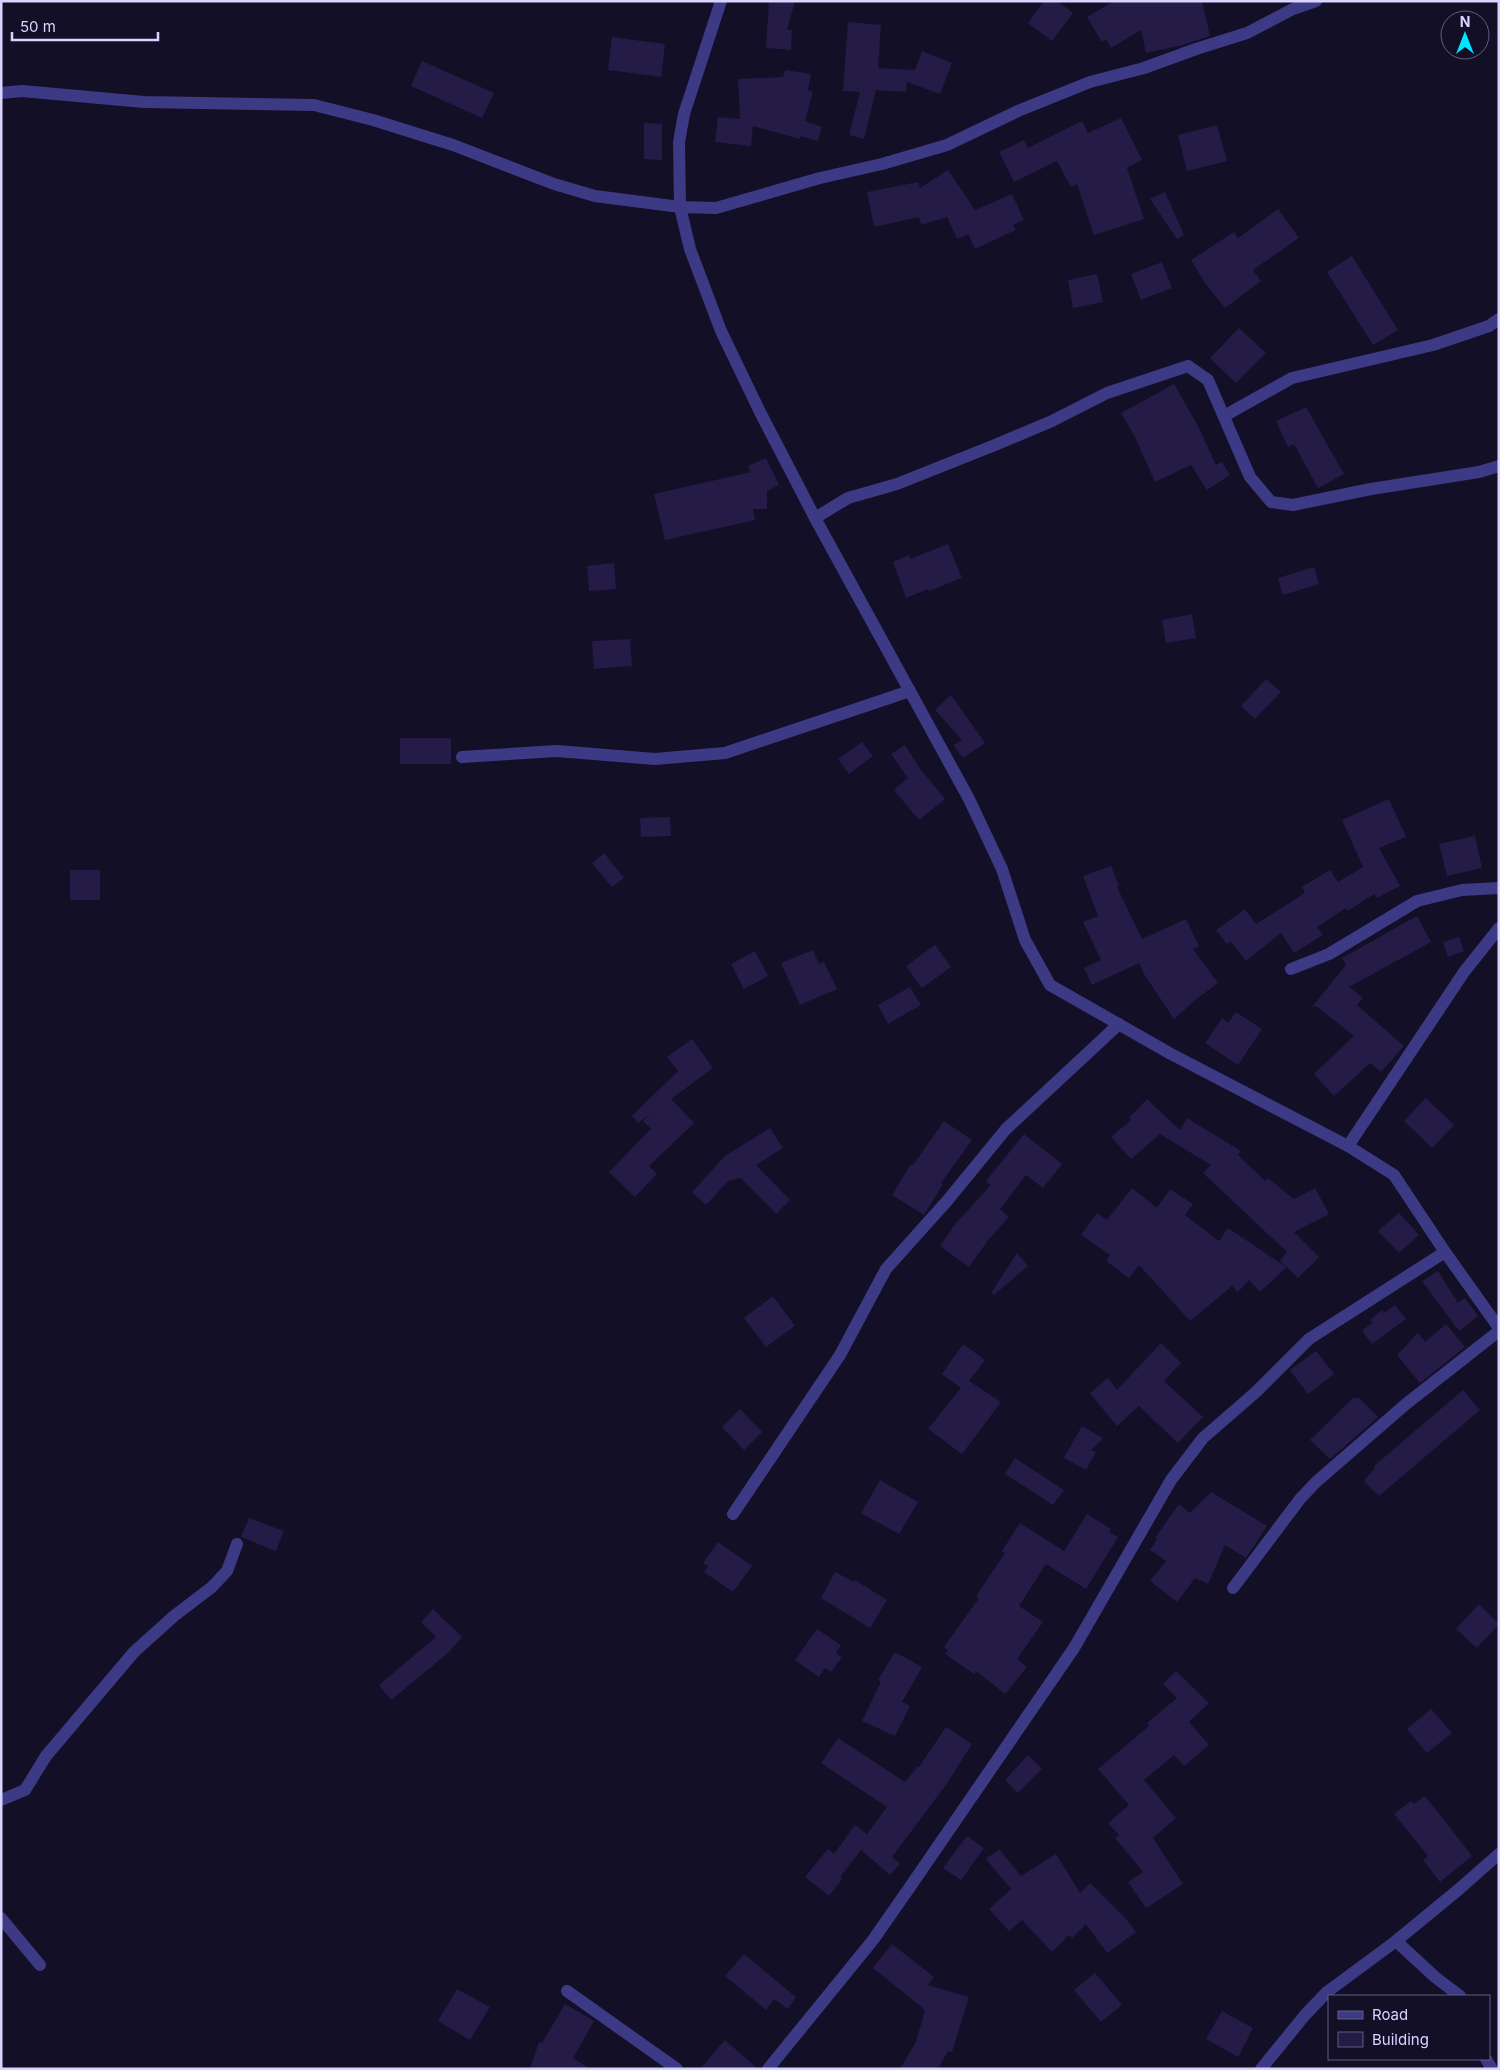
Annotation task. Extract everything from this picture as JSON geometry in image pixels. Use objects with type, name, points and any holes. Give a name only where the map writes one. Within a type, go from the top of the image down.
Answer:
[{"type":"street","points":[[721,1],[684,114],[680,142],[680,207],[690,248],[720,331],[815,518],[969,799],[1002,869],[1025,940],[1050,985],[1171,1054],[1348,1146],[1394,1175],[1499,1330],[1406,1404],[1316,1482],[1300,1499],[1233,1588]]},
{"type":"street","points":[[1,93],[22,91],[144,102],[314,105],[373,120],[453,145],[554,184],[587,193],[680,207],[716,208],[820,178],[882,164],[947,145],[1018,111],[1090,82],[1144,68],[1196,48],[1247,33],[1293,9],[1316,1]]},
{"type":"street","points":[[1224,416],[1292,378],[1433,345],[1489,326],[1499,320]]},
{"type":"street","points":[[815,518],[848,498],[896,484],[1052,421],[1107,393],[1188,366],[1208,380],[1250,477],[1272,502],[1293,505],[1372,489],[1479,472],[1499,466]]},
{"type":"street","points":[[462,757],[558,751],[655,759],[725,753],[910,691]]},
{"type":"street","points":[[1291,969],[1329,954],[1417,901],[1462,890],[1499,888]]},
{"type":"street","points":[[1348,1146],[1464,972],[1499,928]]},
{"type":"street","points":[[734,1514],[840,1355],[886,1269],[947,1201],[1006,1129],[1119,1024]]},
{"type":"street","points":[[768,2069],[873,1940],[901,1900],[1074,1648],[1171,1480],[1203,1438],[1262,1387],[1309,1339],[1445,1252]]},
{"type":"street","points":[[1,1800],[25,1790],[46,1756],[134,1652],[174,1616],[212,1587],[227,1571],[237,1544]]},
{"type":"street","points":[[1261,2069],[1305,2015],[1328,1992],[1458,1890],[1499,1854]]},
{"type":"street","points":[[1,1918],[40,1964]]},
{"type":"street","points":[[1396,1940],[1435,1977],[1459,1995]]},
{"type":"street","points":[[566,1991],[677,2069]]},
{"type":"building","points":[[769,1],[795,1],[787,30],[792,30],[791,50],[766,48]]},
{"type":"building","points":[[1044,1],[1057,1],[1073,13],[1052,41],[1028,23]]},
{"type":"building","points":[[1114,1],[1202,1],[1210,36],[1183,45],[1146,53],[1141,30],[1111,48],[1106,39],[1102,42],[1087,17]]},
{"type":"building","points":[[848,22],[881,25],[878,68],[915,70],[922,51],[952,63],[940,94],[907,82],[906,92],[876,90],[864,139],[849,135],[860,92],[843,91]]},
{"type":"building","points":[[612,37],[665,44],[661,77],[608,70]]},
{"type":"building","points":[[422,61],[494,93],[482,118],[411,86]]},
{"type":"building","points":[[785,70],[811,74],[808,90],[813,92],[805,121],[822,127],[818,141],[801,136],[800,139],[753,126],[751,146],[715,142],[718,117],[740,119],[738,79],[783,77]]},
{"type":"building","points":[[1121,118],[1142,160],[1127,168],[1144,219],[1094,235],[1077,184],[1071,187],[1057,161],[1014,182],[999,152],[1024,140],[1028,148],[1082,121],[1088,133]]},
{"type":"building","points":[[644,123],[662,124],[662,160],[644,159]]},
{"type":"building","points":[[1217,125],[1227,161],[1187,171],[1178,135]]},
{"type":"building","points":[[948,170],[975,210],[1012,194],[1024,220],[1013,225],[1016,230],[975,249],[968,234],[957,239],[947,217],[921,225],[919,217],[874,227],[867,192],[918,182],[920,188]]},
{"type":"building","points":[[1165,192],[1184,235],[1177,239],[1150,199]]},
{"type":"building","points":[[1278,209],[1299,238],[1253,270],[1261,281],[1225,308],[1205,283],[1191,260],[1234,232],[1238,238]]},
{"type":"building","points":[[1352,256],[1398,330],[1373,345],[1327,272]]},
{"type":"building","points":[[1162,262],[1172,288],[1141,300],[1131,274]]},
{"type":"building","points":[[1097,274],[1103,302],[1073,308],[1068,280]]},
{"type":"building","points":[[1239,328],[1266,353],[1236,383],[1210,358]]},
{"type":"building","points":[[1174,384],[1198,426],[1216,465],[1222,462],[1230,475],[1207,490],[1191,465],[1155,482],[1135,437],[1121,413]]},
{"type":"building","points":[[1306,407],[1344,474],[1318,488],[1294,444],[1288,447],[1276,421]]},
{"type":"building","points":[[766,458],[779,485],[767,491],[767,509],[753,509],[755,520],[665,540],[654,494],[751,472],[748,466]]},
{"type":"building","points":[[948,544],[962,578],[906,598],[893,562],[909,555],[910,559]]},
{"type":"building","points":[[614,563],[616,589],[589,591],[587,566]]},
{"type":"building","points":[[1314,567],[1319,584],[1283,595],[1278,578]]},
{"type":"building","points":[[1192,614],[1196,638],[1166,643],[1162,620]]},
{"type":"building","points":[[630,639],[632,666],[594,669],[592,641]]},
{"type":"building","points":[[1266,679],[1281,692],[1255,719],[1241,706]]},
{"type":"building","points":[[951,695],[985,743],[963,758],[953,745],[962,740],[935,710]]},
{"type":"building","points":[[400,738],[451,738],[451,764],[400,764]]},
{"type":"building","points":[[862,742],[873,756],[849,774],[838,759]]},
{"type":"building","points":[[905,745],[921,770],[945,799],[919,820],[894,790],[908,778],[891,754]]},
{"type":"building","points":[[1389,799],[1406,837],[1379,848],[1400,886],[1377,898],[1374,894],[1348,911],[1346,908],[1317,927],[1323,935],[1294,953],[1281,933],[1246,961],[1231,942],[1227,944],[1216,930],[1245,909],[1256,924],[1305,893],[1302,887],[1330,870],[1338,882],[1363,867],[1342,820]]},
{"type":"building","points":[[670,817],[671,836],[641,837],[640,818]]},
{"type":"building","points":[[1475,836],[1482,868],[1447,876],[1439,844]]},
{"type":"building","points":[[604,853],[624,878],[612,887],[592,863]]},
{"type":"building","points":[[1111,866],[1119,886],[1117,887],[1142,939],[1186,919],[1199,946],[1193,949],[1218,983],[1174,1019],[1144,974],[1139,963],[1092,985],[1084,968],[1101,960],[1083,922],[1098,916],[1083,876]]},
{"type":"building","points":[[70,870],[100,870],[100,900],[70,900]]},
{"type":"building","points":[[1417,916],[1431,942],[1349,987],[1363,998],[1357,1005],[1404,1046],[1381,1072],[1370,1063],[1334,1096],[1314,1074],[1354,1036],[1316,1006],[1312,1007],[1346,965],[1342,958]]},
{"type":"building","points":[[1459,937],[1464,951],[1448,957],[1443,942]]},
{"type":"building","points":[[935,945],[951,967],[922,988],[906,966]]},
{"type":"building","points":[[813,950],[819,964],[824,962],[837,989],[800,1005],[781,963]]},
{"type":"building","points":[[755,951],[768,976],[744,989],[731,964]]},
{"type":"building","points":[[910,987],[921,1005],[888,1024],[878,1005]]},
{"type":"building","points":[[1236,1012],[1262,1029],[1238,1065],[1205,1043],[1222,1018],[1228,1023]]},
{"type":"building","points":[[692,1039],[713,1068],[671,1099],[694,1123],[649,1166],[657,1174],[635,1197],[609,1172],[651,1129],[643,1121],[652,1113],[638,1123],[632,1116],[678,1071],[667,1057]]},
{"type":"building","points":[[1426,1098],[1454,1125],[1432,1148],[1404,1121]]},
{"type":"building","points":[[1147,1099],[1180,1130],[1187,1118],[1241,1151],[1238,1155],[1265,1181],[1268,1178],[1294,1199],[1315,1188],[1329,1214],[1294,1232],[1319,1257],[1298,1278],[1287,1267],[1260,1292],[1249,1280],[1238,1292],[1232,1286],[1190,1321],[1139,1265],[1129,1278],[1106,1261],[1110,1255],[1081,1235],[1097,1213],[1107,1220],[1132,1188],[1157,1208],[1170,1189],[1193,1204],[1185,1215],[1219,1241],[1228,1228],[1286,1267],[1280,1261],[1287,1252],[1203,1173],[1211,1165],[1160,1134],[1131,1159],[1111,1137],[1131,1120],[1129,1118]]},
{"type":"building","points":[[944,1121],[972,1140],[941,1183],[943,1184],[924,1215],[892,1195],[911,1164],[913,1165]]},
{"type":"building","points":[[770,1128],[783,1148],[756,1165],[790,1200],[776,1214],[741,1178],[728,1181],[706,1205],[692,1192],[725,1156]]},
{"type":"building","points":[[1024,1134],[1062,1164],[1043,1188],[1026,1175],[1000,1209],[1009,1217],[989,1239],[969,1267],[940,1246],[956,1223],[991,1185],[986,1181]]},
{"type":"building","points":[[1399,1213],[1419,1235],[1399,1253],[1378,1231]]},
{"type":"building","points":[[1017,1253],[1028,1266],[994,1295],[991,1293]]},
{"type":"building","points":[[1438,1271],[1458,1303],[1465,1298],[1478,1316],[1459,1331],[1422,1281]]},
{"type":"building","points":[[773,1296],[795,1326],[766,1347],[744,1318]]},
{"type":"building","points":[[1395,1305],[1406,1319],[1372,1344],[1362,1331],[1373,1322],[1370,1320],[1382,1310],[1384,1313]]},
{"type":"building","points":[[1446,1324],[1465,1347],[1420,1383],[1397,1355],[1418,1333],[1425,1342]]},
{"type":"building","points":[[1161,1343],[1181,1363],[1164,1381],[1203,1417],[1178,1443],[1139,1406],[1117,1426],[1090,1393],[1108,1378],[1117,1390]]},
{"type":"building","points":[[963,1344],[985,1360],[969,1381],[1001,1402],[962,1454],[928,1429],[961,1388],[942,1374]]},
{"type":"building","points":[[1316,1351],[1334,1374],[1308,1394],[1290,1370]]},
{"type":"building","points":[[1463,1390],[1480,1410],[1379,1496],[1364,1481],[1375,1468],[1374,1466]]},
{"type":"building","points":[[1353,1398],[1359,1398],[1378,1417],[1330,1459],[1310,1440]]},
{"type":"building","points":[[740,1409],[762,1432],[744,1450],[722,1427]]},
{"type":"building","points":[[1082,1426],[1103,1438],[1091,1450],[1096,1452],[1086,1470],[1064,1458]]},
{"type":"building","points":[[1015,1458],[1064,1490],[1053,1505],[1005,1474]]},
{"type":"building","points":[[880,1480],[918,1502],[899,1534],[861,1513]]},
{"type":"building","points":[[1211,1492],[1267,1526],[1246,1558],[1225,1545],[1208,1584],[1195,1578],[1177,1602],[1150,1581],[1166,1561],[1150,1550],[1157,1539],[1155,1538],[1179,1504],[1190,1513]]},
{"type":"building","points":[[1087,1514],[1111,1529],[1109,1532],[1118,1537],[1086,1589],[1046,1564],[1019,1606],[1043,1622],[1017,1659],[1027,1667],[1005,1694],[976,1671],[974,1674],[945,1654],[948,1650],[944,1647],[979,1598],[976,1596],[1005,1553],[1002,1551],[1020,1523],[1064,1551]]},
{"type":"building","points":[[249,1518],[284,1531],[276,1551],[241,1537]]},
{"type":"building","points":[[718,1542],[752,1566],[733,1592],[704,1572],[708,1566],[703,1563]]},
{"type":"building","points":[[835,1572],[854,1582],[855,1580],[887,1600],[870,1628],[821,1598]]},
{"type":"building","points":[[1479,1604],[1499,1624],[1477,1648],[1456,1629]]},
{"type":"building","points":[[433,1609],[462,1637],[448,1653],[391,1700],[379,1685],[436,1637],[421,1622]]},
{"type":"building","points":[[817,1629],[841,1645],[836,1653],[842,1657],[831,1672],[825,1668],[819,1677],[795,1660]]},
{"type":"building","points":[[895,1652],[922,1667],[902,1702],[910,1706],[895,1736],[862,1721],[881,1682],[878,1680]]},
{"type":"building","points":[[1176,1671],[1209,1703],[1189,1722],[1209,1745],[1184,1766],[1174,1755],[1144,1780],[1176,1818],[1153,1838],[1183,1884],[1146,1908],[1128,1882],[1143,1872],[1115,1838],[1119,1835],[1108,1823],[1129,1805],[1098,1769],[1149,1726],[1147,1723],[1177,1698],[1163,1684]]},
{"type":"building","points":[[1431,1709],[1452,1733],[1427,1753],[1407,1729]]},
{"type":"building","points":[[946,1727],[972,1744],[948,1782],[892,1857],[900,1864],[890,1875],[861,1850],[840,1877],[843,1878],[829,1896],[805,1877],[828,1849],[834,1854],[855,1825],[867,1834],[887,1807],[821,1763],[838,1738],[905,1782],[919,1767]]},
{"type":"building","points":[[1028,1755],[1042,1769],[1018,1793],[1005,1780]]},
{"type":"building","points":[[1425,1796],[1472,1856],[1440,1882],[1423,1860],[1428,1856],[1394,1814],[1411,1801],[1414,1804]]},
{"type":"building","points":[[967,1836],[984,1848],[961,1880],[943,1868]]},
{"type":"building","points":[[999,1849],[1021,1876],[1056,1854],[1080,1893],[1090,1883],[1127,1920],[1136,1932],[1107,1953],[1086,1924],[1072,1938],[1069,1935],[1052,1952],[1022,1920],[1009,1931],[989,1909],[1011,1889],[986,1859]]},
{"type":"building","points":[[892,1944],[934,1977],[928,1985],[969,1997],[952,2052],[948,2051],[938,2069],[900,2069],[916,2042],[925,2010],[873,1968]]},
{"type":"building","points":[[744,1954],[796,1997],[788,2009],[774,1999],[766,2010],[725,1976]]},
{"type":"building","points":[[1095,1973],[1122,2005],[1101,2022],[1074,1990]]},
{"type":"building","points":[[457,1989],[490,2007],[470,2040],[438,2021]]},
{"type":"building","points":[[565,2004],[594,2021],[573,2058],[590,2069],[530,2069],[539,2042],[542,2043]]},
{"type":"building","points":[[1222,2011],[1253,2028],[1238,2057],[1206,2039]]},
{"type":"building","points":[[725,2040],[758,2069],[700,2069]]}]
